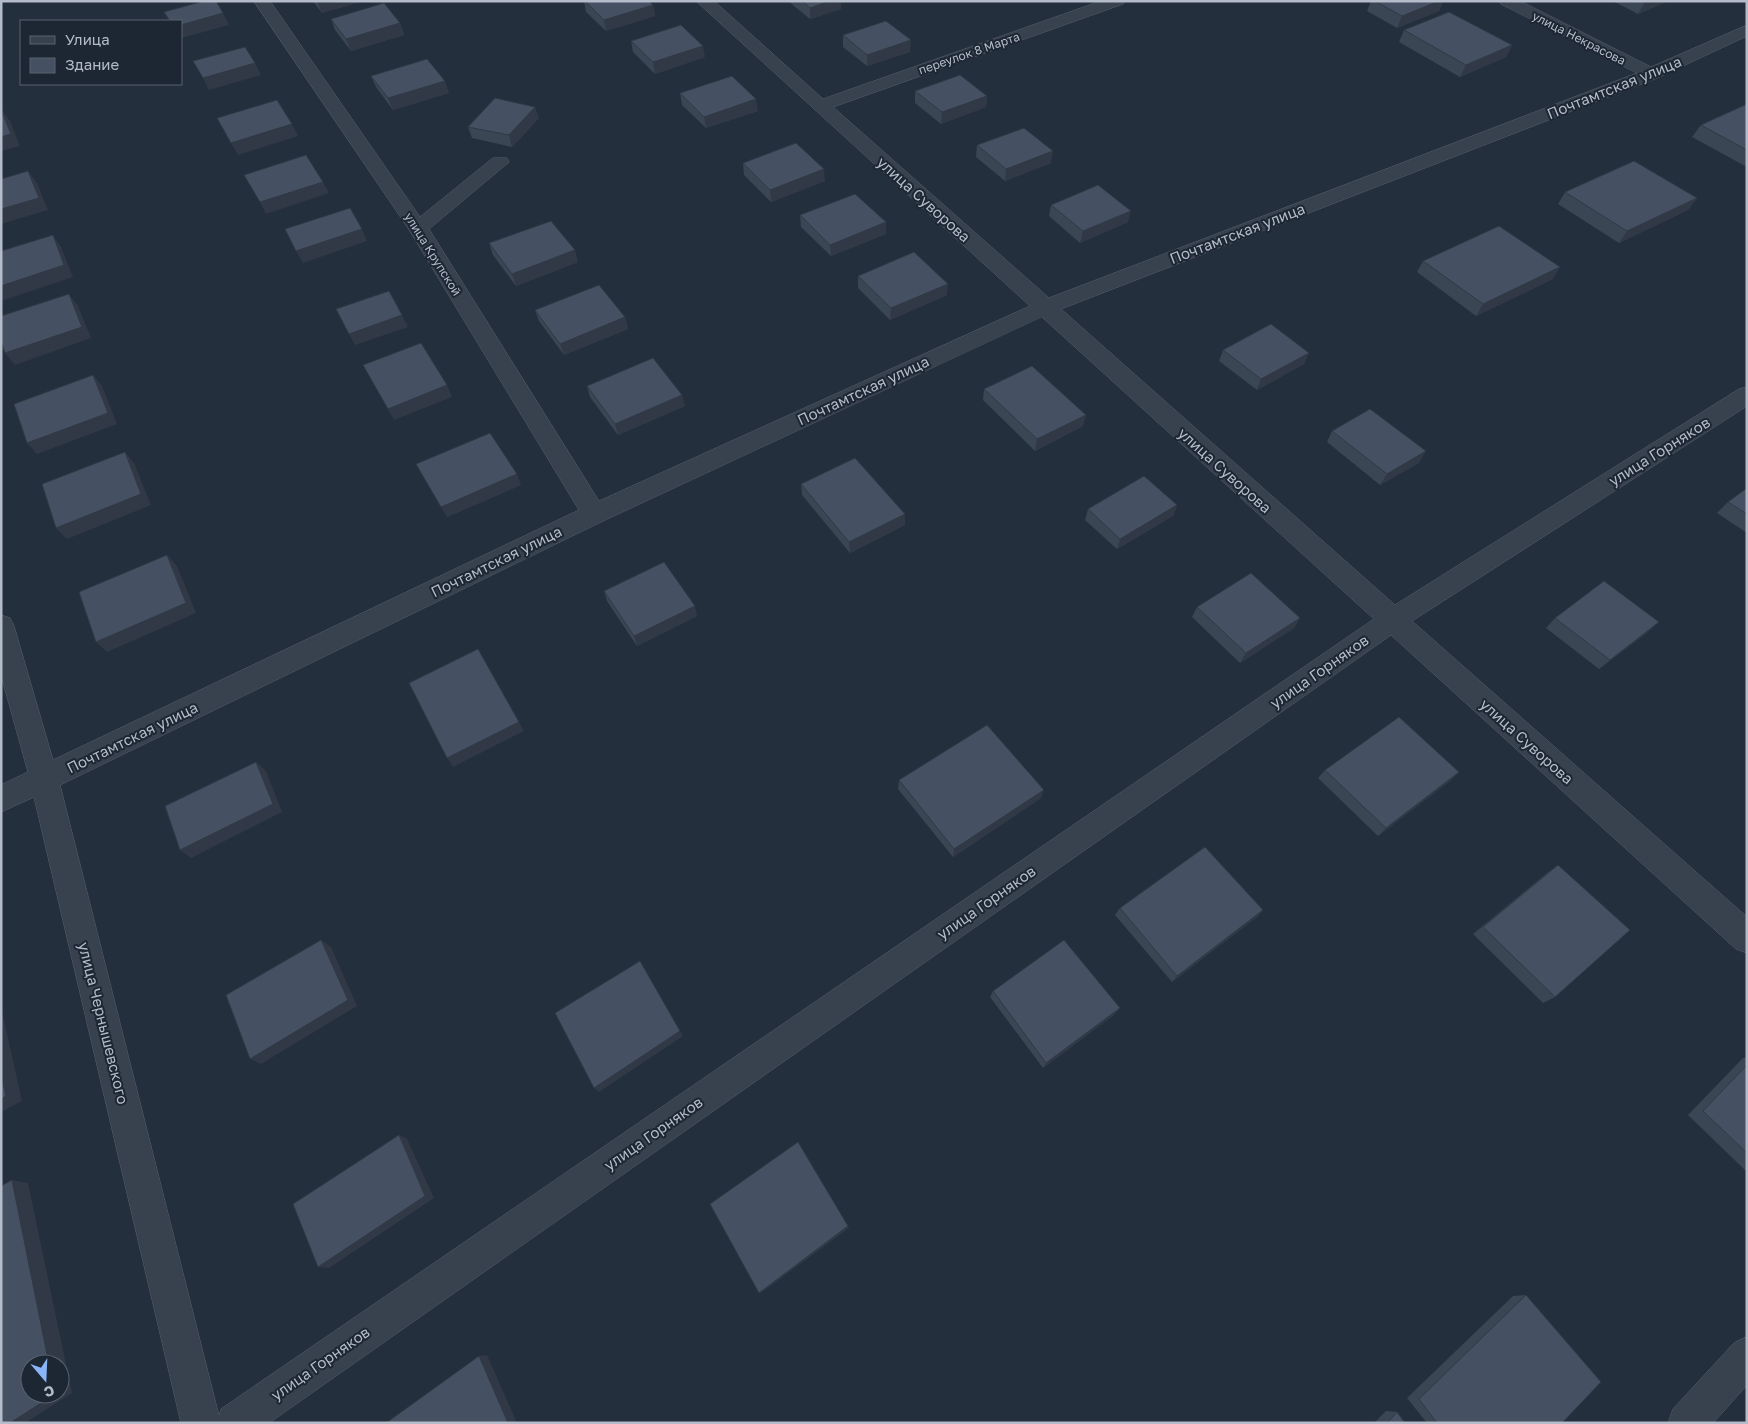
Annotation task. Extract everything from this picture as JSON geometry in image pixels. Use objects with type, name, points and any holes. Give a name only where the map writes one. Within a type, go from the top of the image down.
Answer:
[{"type":"street","name":"улица Крупской","points":[[262,1],[418,228],[594,514]]},
{"type":"street","name":"улица Суворова","points":[[704,1],[822,105],[1043,308],[1747,938]]},
{"type":"street","name":"переулок 8 Марта","points":[[822,105],[1117,1]]},
{"type":"street","name":"улица Некрасова","points":[[1508,1],[1651,74]]},
{"type":"street","name":"Почтамтская улица","points":[[1,799],[594,514],[1043,308],[1651,74],[1747,30]]},
{"type":"street","points":[[418,228],[500,162]]},
{"type":"street","name":"улица Горняков","points":[[235,1423],[1392,620],[1747,395]]},
{"type":"street","name":"улица Чернышевского","points":[[1,626],[44,779],[200,1423]]},
{"type":"street","points":[[1687,1423],[1747,1356]]},
{"type":"building","points":[[204,1],[216,1],[223,13],[182,25],[182,20],[169,20],[164,12]]},
{"type":"building","points":[[585,1],[649,1],[653,5],[604,20]]},
{"type":"building","points":[[802,1],[829,1],[810,8]]},
{"type":"building","points":[[1375,1],[1439,1],[1402,16]]},
{"type":"building","points":[[384,3],[400,23],[346,39],[331,19]]},
{"type":"building","points":[[1449,12],[1512,45],[1466,65],[1404,30]]},
{"type":"building","points":[[886,21],[911,40],[867,55],[843,35]]},
{"type":"building","points":[[681,25],[703,46],[653,62],[631,41]]},
{"type":"building","points":[[245,47],[255,63],[203,78],[193,61]]},
{"type":"building","points":[[427,59],[445,81],[388,98],[371,76]]},
{"type":"building","points":[[960,75],[987,96],[942,112],[915,91]]},
{"type":"building","points":[[732,76],[756,99],[704,117],[680,93]]},
{"type":"building","points":[[495,98],[535,107],[509,135],[468,127]]},
{"type":"building","points":[[277,100],[292,124],[231,143],[217,118]]},
{"type":"building","points":[[1747,104],[1747,150],[1701,125]]},
{"type":"building","points":[[1,110],[11,134],[1,137]]},
{"type":"building","points":[[1024,128],[1053,151],[1006,169],[977,145]]},
{"type":"building","points":[[796,143],[824,169],[770,190],[743,163]]},
{"type":"building","points":[[306,155],[323,182],[260,202],[244,175]]},
{"type":"building","points":[[1634,161],[1697,198],[1627,231],[1565,192]]},
{"type":"building","points":[[28,171],[39,198],[1,209],[1,179]]},
{"type":"building","points":[[1098,185],[1131,211],[1083,231],[1051,205]]},
{"type":"building","points":[[855,194],[886,222],[830,245],[800,215]]},
{"type":"building","points":[[350,208],[362,229],[296,251],[285,229]]},
{"type":"building","points":[[551,221],[575,250],[512,274],[489,243]]},
{"type":"building","points":[[1499,226],[1560,267],[1483,304],[1423,261]]},
{"type":"building","points":[[53,235],[64,265],[1,286],[1,251]]},
{"type":"building","points":[[914,252],[948,284],[891,308],[858,276]]},
{"type":"building","points":[[599,285],[625,317],[560,344],[535,310]]},
{"type":"building","points":[[389,291],[402,315],[349,334],[336,309]]},
{"type":"building","points":[[69,294],[82,327],[5,353],[1,341],[1,316]]},
{"type":"building","points":[[1271,324],[1309,353],[1261,379],[1223,350]]},
{"type":"building","points":[[421,343],[447,385],[388,409],[363,365]]},
{"type":"building","points":[[653,358],[682,395],[615,424],[587,386]]},
{"type":"building","points":[[1032,366],[1086,415],[1037,439],[984,389]]},
{"type":"building","points":[[93,375],[108,413],[27,443],[14,404]]},
{"type":"building","points":[[1370,409],[1426,451],[1387,474],[1332,431]]},
{"type":"building","points":[[490,433],[517,474],[441,507],[416,464]]},
{"type":"building","points":[[125,452],[141,494],[56,528],[42,484]]},
{"type":"building","points":[[855,458],[905,514],[849,542],[801,484]]},
{"type":"building","points":[[1144,476],[1177,505],[1120,539],[1088,509]]},
{"type":"building","points":[[1747,488],[1747,514],[1728,502]]},
{"type":"building","points":[[167,555],[186,603],[96,642],[79,592]]},
{"type":"building","points":[[664,562],[695,606],[634,636],[604,591]]},
{"type":"building","points":[[1251,573],[1300,618],[1246,653],[1197,607]]},
{"type":"building","points":[[1604,581],[1659,622],[1610,660],[1555,618]]},
{"type":"building","points":[[478,649],[519,722],[447,758],[409,683]]},
{"type":"building","points":[[1399,717],[1459,772],[1386,828],[1325,770]]},
{"type":"building","points":[[987,725],[1044,790],[954,849],[899,780]]},
{"type":"building","points":[[256,762],[273,804],[180,850],[165,806]]},
{"type":"building","points":[[1205,847],[1263,910],[1177,976],[1120,908]]},
{"type":"building","points":[[1558,865],[1630,930],[1555,997],[1483,927]]},
{"type":"building","points":[[321,940],[348,1000],[250,1059],[226,995]]},
{"type":"building","points":[[1064,940],[1120,1008],[1046,1063],[993,991]]},
{"type":"building","points":[[640,961],[680,1031],[594,1088],[555,1013]]},
{"type":"building","points":[[1747,1065],[1747,1153],[1703,1111]]},
{"type":"building","points":[[1,1075],[6,1096],[1,1099]]},
{"type":"building","points":[[399,1135],[425,1196],[318,1267],[293,1204]]},
{"type":"building","points":[[798,1142],[848,1226],[759,1293],[710,1204]]},
{"type":"building","points":[[12,1180],[47,1354],[20,1354],[20,1404],[39,1404],[10,1423],[1,1423],[1,1186]]},
{"type":"building","points":[[1526,1295],[1601,1382],[1562,1423],[1437,1423],[1419,1399]]},
{"type":"building","points":[[479,1356],[508,1423],[386,1423]]},
{"type":"building","points":[[1397,1412],[1405,1423],[1387,1423]]}]
